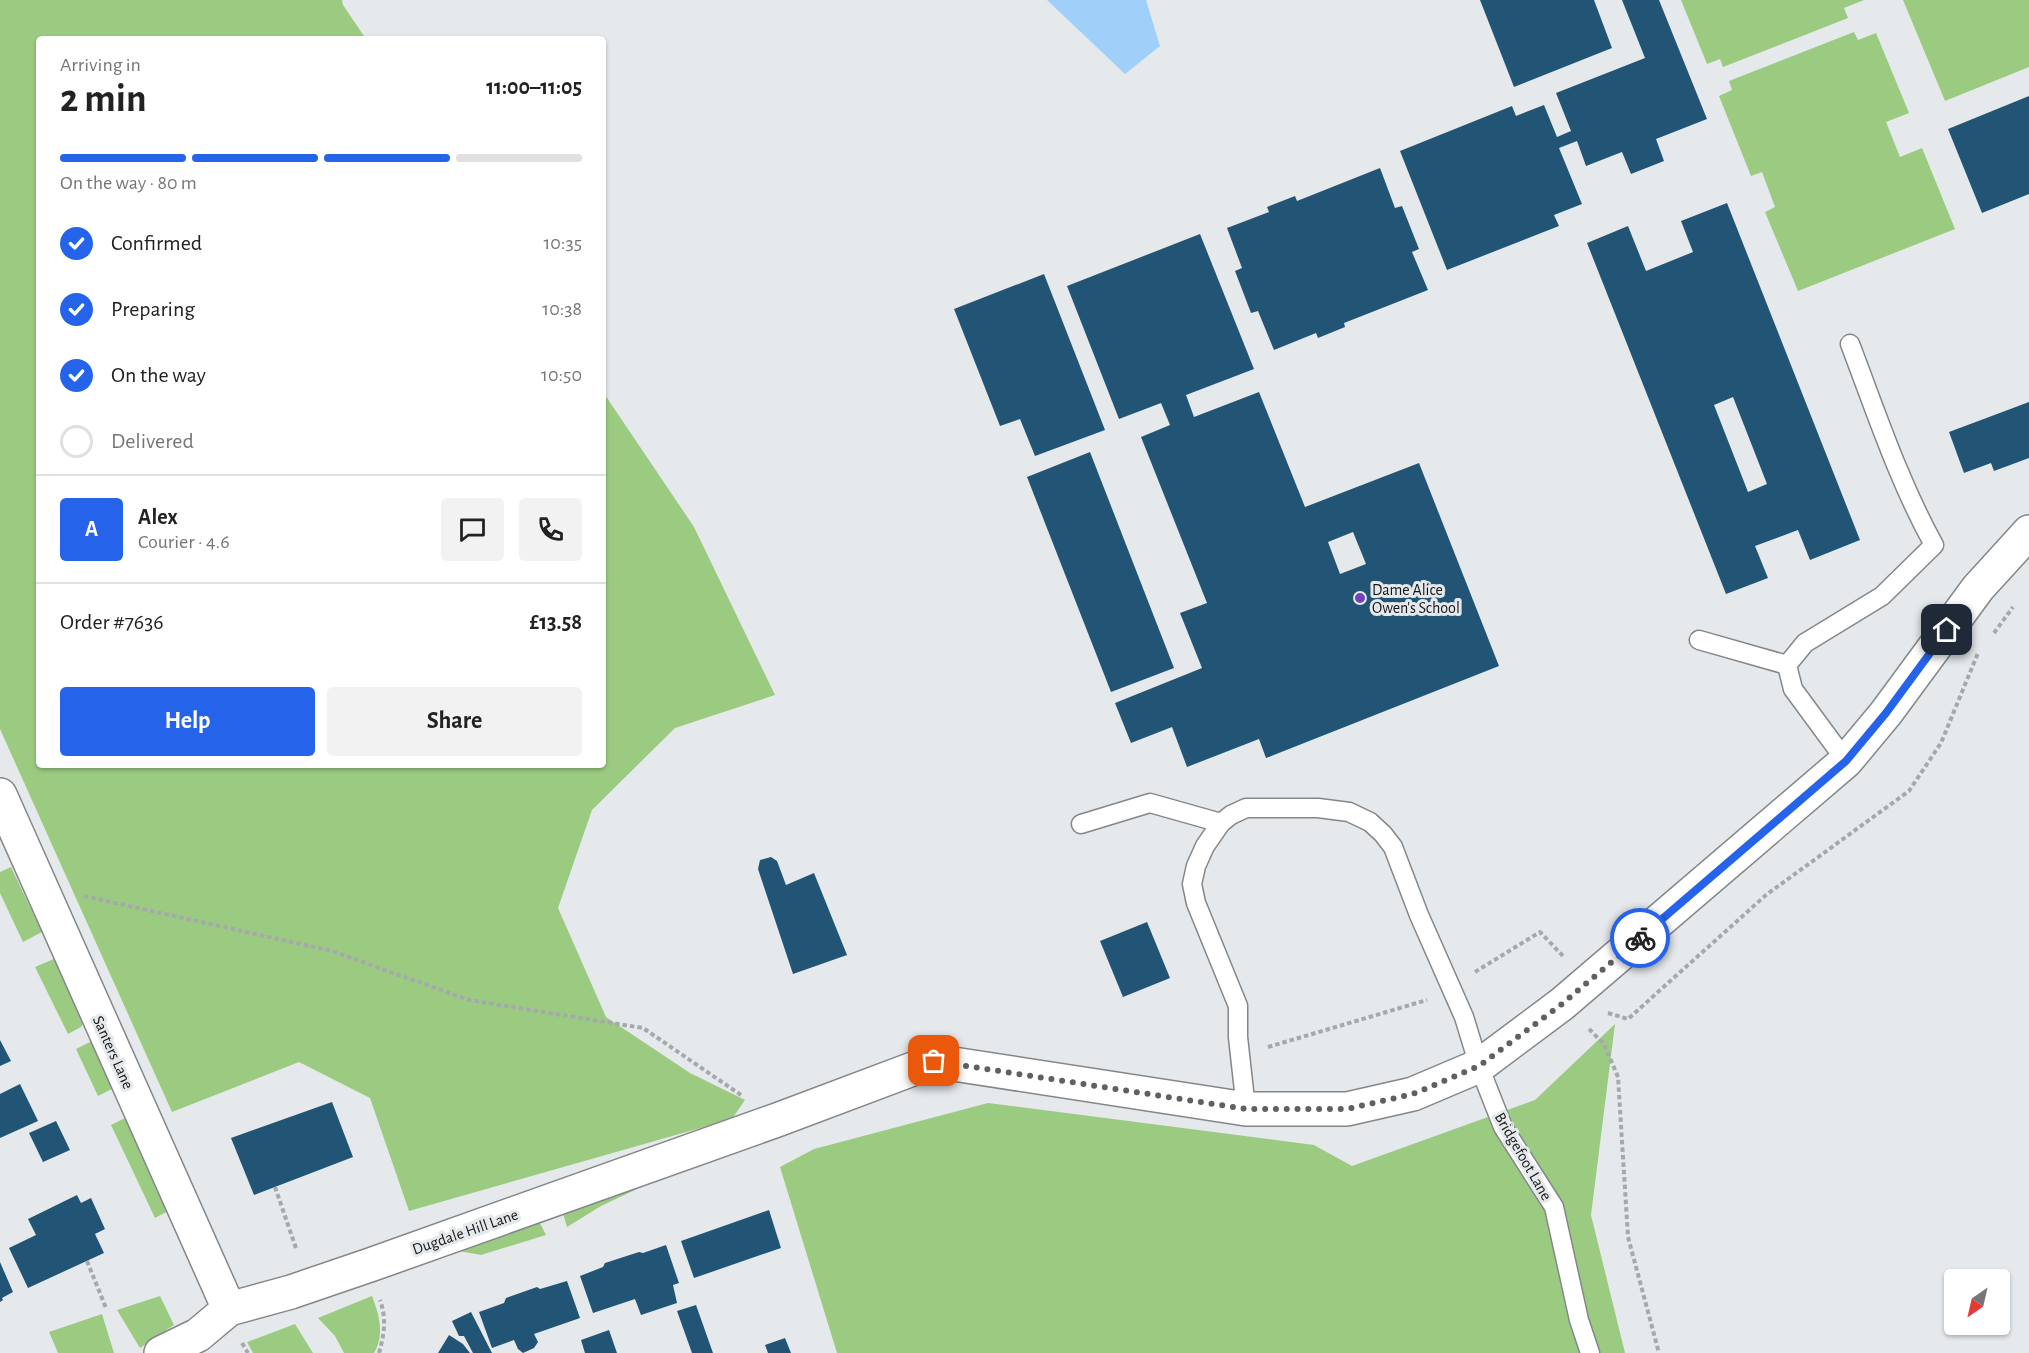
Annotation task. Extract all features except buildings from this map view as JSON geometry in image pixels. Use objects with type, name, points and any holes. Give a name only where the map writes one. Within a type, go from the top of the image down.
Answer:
[{"type":"street","name":"Dugdale Hill Lane","points":[[161,1353],[198,1335],[229,1309],[291,1292],[777,1120],[934,1061],[1246,1109],[1347,1109],[1413,1094],[1479,1066],[1572,996],[1846,761],[1886,713],[1978,588],[2029,532]]},
{"type":"street","name":"Santers Lane","points":[[0,795],[229,1309]]},
{"type":"lane","points":[[1787,665],[1805,643],[1882,596],[1934,545],[1920,521],[1850,344]]},
{"type":"lane","points":[[1699,640],[1787,665]]},
{"type":"lane","points":[[1787,665],[1793,689],[1846,761]]},
{"type":"lane","points":[[1081,824],[1150,803],[1221,824],[1205,846],[1196,866],[1192,884],[1196,903],[1238,1006],[1238,1037],[1246,1109]]},
{"type":"lane","name":"Bridgefoot Lane","points":[[1221,824],[1246,808],[1318,808],[1349,812],[1370,822],[1393,847],[1419,915],[1464,1017],[1479,1066],[1503,1128],[1554,1207],[1579,1320],[1590,1353]]},
{"type":"path","points":[[1989,638],[2016,603]]},
{"type":"path","points":[[1572,996],[1628,1018],[1766,895],[1909,791],[1941,743],[1976,656],[1983,647]]},
{"type":"path","points":[[39,886],[332,951],[469,1000],[643,1028],[745,1098]]},
{"type":"path","points":[[1473,973],[1540,932],[1572,996],[1605,1044],[1618,1077],[1628,1237],[1659,1353]]},
{"type":"path","points":[[275,1187],[299,1255]]},
{"type":"path","points":[[87,1261],[105,1308]]},
{"type":"path","points":[[380,1299],[385,1332],[380,1353]]},
{"type":"green space","points":[[0,0],[342,0],[364,36],[36,36],[36,768],[606,768],[606,396],[694,527],[775,695],[675,728],[592,810],[558,908],[606,1017],[690,1073],[745,1100],[732,1119],[409,1211],[370,1098],[299,1062],[172,1112],[0,729]]},
{"type":"green space","points":[[1681,0],[1864,0],[1844,8],[1848,18],[1723,67],[1720,59],[1707,64]]},
{"type":"green space","points":[[1903,0],[2029,0],[2029,67],[1945,101]]},
{"type":"green space","points":[[1854,32],[1858,40],[1876,33],[1909,113],[1886,122],[1900,157],[1922,148],[1955,229],[1798,291],[1765,212],[1775,207],[1762,172],[1751,176],[1719,96],[1732,90],[1729,81]]},
{"type":"green space","points":[[11,867],[42,932],[23,942],[0,893],[0,872]]},
{"type":"green space","points":[[56,958],[85,1020],[81,1027],[68,1034],[35,967]]},
{"type":"green space","points":[[1615,1024],[1591,1215],[1625,1353],[837,1353],[780,1167],[814,1149],[988,1103],[1314,1145],[1352,1166],[1535,1100]]},
{"type":"green space","points":[[96,1039],[118,1086],[98,1096],[76,1049]]},
{"type":"green space","points":[[125,1118],[170,1210],[155,1218],[111,1125]]},
{"type":"green space","points":[[630,1185],[637,1189],[601,1206],[567,1227],[562,1210]]},
{"type":"green space","points":[[534,1221],[540,1223],[546,1235],[481,1255],[459,1251]]},
{"type":"green space","points":[[160,1296],[174,1325],[140,1348],[117,1310]]},
{"type":"green space","points":[[372,1296],[379,1317],[380,1332],[374,1353],[344,1353],[335,1336],[318,1318]]},
{"type":"green space","points":[[102,1314],[114,1353],[58,1353],[49,1332]]},
{"type":"green space","points":[[295,1324],[313,1353],[253,1353],[247,1342]]},
{"type":"water","points":[[1047,0],[1146,0],[1160,46],[1125,74]]},
{"type":"way so far","points":[[934,1061],[1246,1109],[1347,1109],[1413,1094],[1479,1066],[1562,1004],[1640,938]]},
{"type":"place","name":"Dame Alice Owen's School","points":[[1360,598]]},
{"type":"route","points":[[1640,938],[1846,761],[1886,713],[1947,630]]}]
